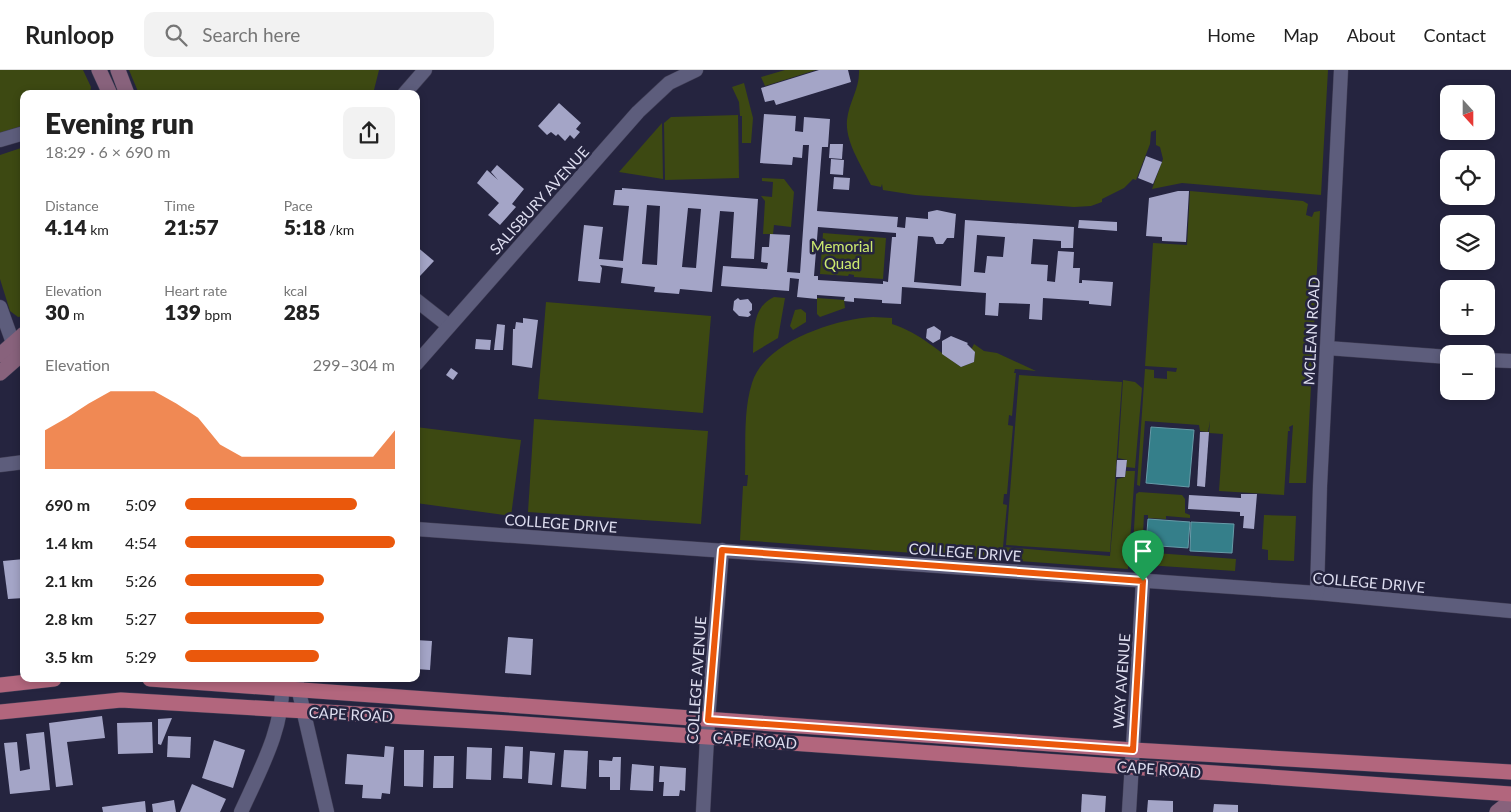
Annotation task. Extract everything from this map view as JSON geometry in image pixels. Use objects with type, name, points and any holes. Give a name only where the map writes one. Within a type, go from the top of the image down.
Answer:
[{"type":"main road","points":[[99,70],[108,90]]},
{"type":"main road","points":[[118,70],[126,90]]},
{"type":"main road","points":[[0,355],[18,351]]},
{"type":"main road","points":[[0,373],[18,351]]},
{"type":"main road","points":[[0,685],[27,682]]},
{"type":"main road","name":"CAPE ROAD","points":[[255,682],[290,683],[708,720],[1133,750],[1511,772]]},
{"type":"main road","name":"CAPE ROAD","points":[[0,712],[121,700],[707,736],[1511,794]]},
{"type":"main road","points":[[1497,812],[1511,801]]},
{"type":"street","points":[[407,90],[424,70]]},
{"type":"street","name":"SALISBURY AVENUE","points":[[421,352],[449,326],[638,112],[669,83],[696,70]]},
{"type":"street","name":"MCLEAN ROAD","points":[[1317,593],[1326,348],[1341,70]]},
{"type":"street","points":[[0,140],[20,134]]},
{"type":"street","points":[[420,303],[449,326]]},
{"type":"street","points":[[0,307],[18,351]]},
{"type":"street","points":[[1326,348],[1440,356]]},
{"type":"street","points":[[1495,360],[1511,361]]},
{"type":"street","points":[[0,465],[20,462]]},
{"type":"street","name":"COLLEGE DRIVE","points":[[420,529],[1317,593],[1511,611]]},
{"type":"street","name":"COLLEGE AVENUE","points":[[703,812],[708,720],[722,550]]},
{"type":"street","name":"WAY AVENUE","points":[[1128,812],[1143,581]]},
{"type":"street","points":[[241,812],[268,752],[290,683]]},
{"type":"street","points":[[290,683],[303,712],[327,812]]},
{"type":"green space","points":[[0,70],[83,70],[91,90],[20,90],[20,126],[0,133]]},
{"type":"green space","points":[[129,70],[379,70],[374,90],[137,90]]},
{"type":"green space","points":[[785,70],[816,70],[765,86],[761,77]]},
{"type":"green space","points":[[859,70],[1328,70],[1321,195],[1182,183],[1152,189],[1163,159],[1160,147],[1156,145],[1156,130],[1151,132],[1150,144],[1136,180],[1133,179],[1124,188],[1102,199],[1102,202],[1091,206],[1074,207],[915,195],[883,190],[882,184],[881,187],[871,185],[851,145],[847,128],[850,107],[858,83]]},
{"type":"green space","points":[[744,83],[753,118],[751,143],[742,143],[742,116],[740,116],[739,102],[732,87]]},
{"type":"green space","points":[[738,115],[739,178],[665,180],[664,123],[671,117]]},
{"type":"green space","points":[[662,123],[663,179],[619,172]]},
{"type":"green space","points":[[20,148],[20,317],[18,317],[10,311],[0,279],[0,155]]},
{"type":"green space","points":[[762,178],[784,179],[794,192],[791,227],[774,225],[773,234],[763,234],[765,201],[761,196],[772,197],[773,182],[762,181]]},
{"type":"green space","points":[[1190,191],[1303,201],[1308,204],[1306,215],[1312,217],[1314,212],[1320,211],[1306,483],[1289,483],[1293,425],[1289,427],[1290,431],[1288,431],[1284,495],[1219,491],[1223,434],[1209,433],[1210,421],[1208,432],[1200,431],[1199,425],[1145,421],[1140,486],[1137,485],[1145,369],[1154,370],[1154,378],[1167,379],[1167,371],[1176,372],[1177,368],[1145,366],[1153,243],[1187,245]]},
{"type":"green space","name":"Memorial Quad","points":[[823,233],[886,238],[883,279],[854,277],[854,275],[849,274],[848,276],[820,274]]},
{"type":"green space","points":[[774,297],[785,298],[778,338],[753,353],[754,329],[758,314],[767,301]]},
{"type":"green space","points":[[817,298],[844,300],[845,308],[820,317],[817,314]]},
{"type":"green space","points":[[546,302],[711,316],[703,413],[538,399]]},
{"type":"green space","points":[[801,309],[806,313],[806,322],[793,330],[790,326],[795,310]]},
{"type":"green space","points":[[873,317],[892,318],[892,324],[920,337],[961,367],[974,362],[975,352],[971,350],[974,344],[984,351],[997,353],[1036,371],[1015,369],[1014,373],[1016,373],[1012,416],[1009,415],[1008,425],[1013,426],[1007,494],[1004,494],[1003,504],[1007,505],[1003,547],[1110,556],[1117,479],[1125,477],[1126,471],[1135,471],[1128,569],[740,540],[743,486],[747,486],[748,475],[745,475],[747,405],[752,383],[759,368],[771,356],[803,335],[840,322]]},
{"type":"green space","points":[[1019,375],[1122,382],[1110,552],[1006,545]]},
{"type":"green space","points":[[1123,380],[1135,382],[1142,388],[1135,468],[1126,467],[1127,460],[1118,458]]},
{"type":"green space","points":[[534,419],[708,431],[701,524],[528,512]]},
{"type":"green space","points":[[420,427],[521,440],[511,516],[420,504]]},
{"type":"green space","points":[[1139,492],[1182,495],[1185,499],[1185,513],[1190,515],[1190,518],[1166,516],[1166,519],[1148,518],[1148,515],[1144,515],[1142,552],[1236,559],[1235,571],[1132,564],[1136,494]]},
{"type":"green space","points":[[1264,515],[1296,516],[1294,561],[1268,560],[1268,550],[1262,549]]},
{"type":"shaded area","points":[[1151,427],[1194,430],[1189,487],[1146,483]]},
{"type":"shaded area","points":[[1148,519],[1190,522],[1188,548],[1146,545]]},
{"type":"shaded area","points":[[1191,522],[1234,524],[1232,553],[1190,551]]},
{"type":"building","points":[[819,70],[848,70],[851,82],[776,105],[774,100],[765,102],[761,88]]},
{"type":"building","points":[[559,103],[581,123],[576,129],[580,132],[574,139],[570,135],[565,141],[558,134],[556,136],[551,132],[547,135],[538,126]]},
{"type":"building","points":[[764,114],[796,116],[795,131],[803,132],[804,117],[830,119],[828,147],[822,147],[817,211],[898,217],[897,227],[905,228],[906,217],[928,219],[928,212],[937,210],[956,214],[954,238],[947,238],[943,244],[936,244],[933,237],[918,236],[914,282],[961,286],[965,220],[1074,227],[1073,248],[1061,248],[1061,241],[1033,239],[1031,264],[1048,265],[1047,281],[1055,282],[1058,251],[1074,252],[1073,268],[1080,268],[1079,283],[1082,283],[1082,280],[1113,282],[1111,306],[1089,304],[1089,301],[1043,298],[1042,320],[1029,319],[1030,304],[999,303],[998,316],[985,315],[986,293],[902,287],[901,304],[882,303],[882,300],[854,298],[854,302],[844,301],[845,297],[817,295],[817,299],[797,297],[799,279],[790,278],[789,291],[721,286],[723,266],[767,269],[768,263],[761,262],[762,247],[769,247],[770,234],[790,235],[787,272],[800,273],[809,145],[803,145],[802,158],[793,157],[792,165],[760,163]],"holes":[[[818,227],[896,233],[896,237],[892,237],[888,282],[883,281],[883,284],[818,280],[818,276],[814,276]],[[977,235],[1005,237],[1003,257],[987,256],[985,273],[974,272]]]},
{"type":"building","points":[[830,144],[843,144],[842,159],[829,158]]},
{"type":"building","points":[[1146,156],[1162,162],[1153,184],[1138,178]]},
{"type":"building","points":[[831,159],[844,160],[843,175],[830,174]]},
{"type":"building","points":[[497,165],[524,189],[512,204],[516,207],[500,225],[488,215],[499,203],[477,183],[487,170],[498,180],[491,172]]},
{"type":"building","points":[[834,177],[850,178],[849,190],[833,189]]},
{"type":"building","points":[[622,188],[758,199],[754,259],[731,258],[734,212],[720,211],[712,292],[680,289],[679,294],[654,292],[655,287],[621,283],[623,268],[600,265],[602,268],[600,283],[578,281],[584,225],[603,227],[599,259],[623,261],[629,206],[613,205],[615,190],[622,190]],"holes":[[[647,205],[660,206],[657,265],[642,264]],[[688,208],[701,209],[696,268],[682,267]]]},
{"type":"building","points":[[1178,191],[1189,191],[1186,242],[1162,241],[1162,237],[1146,236],[1149,198]]},
{"type":"building","points":[[1079,220],[1117,222],[1117,231],[1078,228]]},
{"type":"building","points":[[420,249],[434,261],[420,276]]},
{"type":"building","points":[[738,298],[740,300],[748,299],[752,304],[752,310],[749,312],[751,315],[748,317],[739,316],[733,310],[734,301]]},
{"type":"building","points":[[523,318],[538,320],[532,368],[512,365],[513,329],[515,329],[516,322],[523,323]]},
{"type":"building","points":[[497,324],[505,325],[503,350],[494,350]]},
{"type":"building","points":[[934,326],[941,331],[940,339],[933,343],[926,338],[927,329]]},
{"type":"building","points":[[951,336],[968,343],[975,352],[974,362],[961,367],[942,354],[942,341]]},
{"type":"building","points":[[476,339],[491,340],[490,350],[475,349]]},
{"type":"building","points":[[451,368],[458,373],[453,380],[446,375]]},
{"type":"building","points":[[1200,432],[1209,432],[1205,487],[1197,486]]},
{"type":"building","points":[[1117,460],[1127,460],[1125,477],[1116,477]]},
{"type":"building","points":[[1241,494],[1257,494],[1254,529],[1243,528],[1244,516],[1240,516],[1240,512],[1188,509],[1189,495],[1241,498]]},
{"type":"building","points":[[20,559],[20,598],[8,599],[3,561]]},
{"type":"building","points":[[508,637],[533,639],[531,675],[505,673]]},
{"type":"building","points":[[420,640],[432,641],[430,670],[420,669]]},
{"type":"building","points":[[102,716],[105,738],[67,742],[73,785],[56,787],[49,723]]},
{"type":"building","points":[[172,718],[161,745],[158,744],[158,719]]},
{"type":"building","points":[[152,722],[153,753],[118,754],[117,723]]},
{"type":"building","points":[[44,732],[50,790],[10,794],[4,743],[17,742],[20,771],[30,769],[26,734]]},
{"type":"building","points":[[168,736],[191,737],[190,758],[167,757]]},
{"type":"building","points":[[214,740],[245,750],[233,788],[202,778]]},
{"type":"building","points":[[385,746],[394,747],[390,794],[382,793],[381,799],[362,798],[363,785],[345,784],[347,754],[384,757]]},
{"type":"building","points":[[505,746],[523,747],[522,779],[503,778]]},
{"type":"building","points":[[467,747],[492,748],[491,780],[466,779]]},
{"type":"building","points":[[404,750],[424,750],[423,787],[404,786]]},
{"type":"building","points":[[564,750],[588,751],[586,789],[561,787]]},
{"type":"building","points":[[530,751],[555,753],[552,785],[528,783]]},
{"type":"building","points":[[434,756],[454,756],[453,788],[433,788]]},
{"type":"building","points":[[613,757],[621,757],[620,790],[610,790],[610,777],[599,777],[599,760],[612,761]]},
{"type":"building","points":[[632,764],[654,766],[653,791],[630,790]]},
{"type":"building","points":[[660,766],[686,768],[685,791],[680,790],[679,796],[663,796],[664,782],[659,782]]},
{"type":"building","points":[[192,784],[226,799],[220,812],[180,812]]},
{"type":"building","points":[[1082,794],[1106,796],[1105,812],[1081,812]]},
{"type":"building","points":[[174,800],[176,812],[153,812],[152,804]]},
{"type":"building","points":[[1148,800],[1173,801],[1173,812],[1147,812]]},
{"type":"building","points":[[145,801],[146,812],[103,812],[102,807]]},
{"type":"building","points":[[1214,804],[1238,805],[1238,812],[1213,812]]},
{"type":"route","points":[[722,550],[1143,581],[1133,750],[708,720],[722,550]]}]
